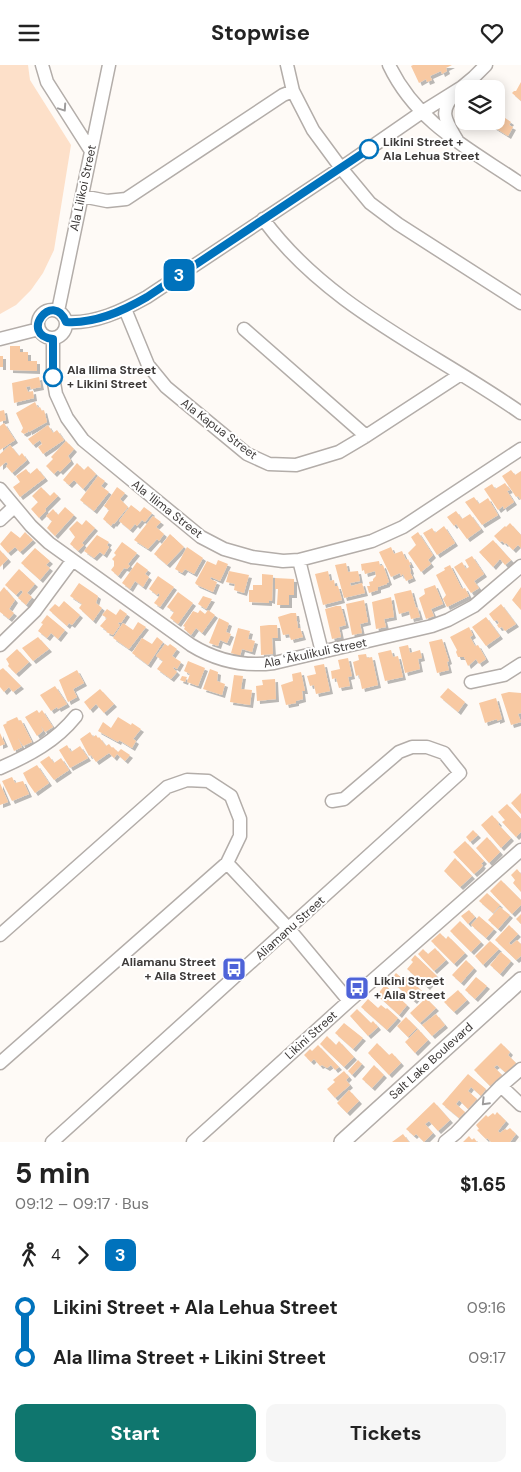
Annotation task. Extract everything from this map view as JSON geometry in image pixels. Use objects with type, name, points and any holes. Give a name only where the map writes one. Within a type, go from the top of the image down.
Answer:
[{"type":"main road","name":"Salt Lake Boulevard","points":[[342,1142],[521,980]]},
{"type":"street","points":[[42,65],[47,83],[91,151]]},
{"type":"street","name":"Ala Lilikoi Street","points":[[62,317],[82,195],[108,65]]},
{"type":"street","points":[[286,65],[293,91],[313,130],[370,203],[521,303]]},
{"type":"street","points":[[389,65],[400,85],[438,128],[460,145],[521,184]]},
{"type":"street","points":[[470,80],[486,65]]},
{"type":"street","points":[[82,195],[107,201],[126,199],[283,95],[293,91]]},
{"type":"street","points":[[62,317],[64,331],[53,339],[44,336],[39,329],[38,320],[48,311],[62,317],[90,321],[125,309],[147,297],[455,91]]},
{"type":"street","points":[[455,94],[447,103],[444,114],[445,120],[460,145]]},
{"type":"street","points":[[263,219],[296,259],[332,291],[521,413]]},
{"type":"street","name":"Ala Kapua Street","points":[[125,309],[148,365],[166,387],[247,453],[269,464],[296,465],[339,452],[460,374]]},
{"type":"street","points":[[0,339],[39,329]]},
{"type":"street","points":[[244,329],[366,436]]},
{"type":"street","name":"Ala ʻIlima Street","points":[[53,339],[53,377],[56,394],[74,430],[90,447],[189,528],[224,549],[252,557],[283,561],[299,560],[356,546],[388,535],[521,449]]},
{"type":"street","name":"Ala ʻĀkulikuli Street","points":[[0,489],[37,532],[72,561],[191,645],[222,661],[240,664],[262,665],[432,626],[474,606],[521,566]]},
{"type":"street","points":[[0,520],[14,507]]},
{"type":"street","points":[[299,560],[322,652]]},
{"type":"street","points":[[0,645],[35,611],[72,561]]},
{"type":"street","points":[[471,682],[504,675],[521,664]]},
{"type":"street","points":[[0,768],[42,747],[62,732],[76,715]]},
{"type":"street","name":"Aliamanu Street","points":[[52,1142],[460,773],[444,753],[427,747],[412,747],[399,751],[344,799],[332,801]]},
{"type":"street","points":[[0,1063],[227,863],[240,836],[240,819],[230,796],[208,781],[187,780],[167,787],[3,927]]},
{"type":"street","name":"Likini Street","points":[[193,1142],[349,1001],[521,850]]},
{"type":"street","points":[[227,863],[289,929],[349,1001]]},
{"type":"street","points":[[445,1142],[456,1133],[501,1085],[521,1069]]},
{"type":"street","points":[[501,1085],[521,1105]]},
{"type":"shaded area","points":[[0,65],[28,65],[30,80],[71,145],[54,250],[43,273],[31,290],[16,305],[0,314]]},
{"type":"building","points":[[452,65],[446,68],[447,71],[442,74],[441,71],[430,76],[432,80],[427,82],[426,79],[419,83],[411,66]]},
{"type":"building","points":[[521,82],[521,101],[512,93],[516,91]]},
{"type":"building","points":[[505,118],[511,122],[509,125],[513,127],[508,136],[498,130],[505,130]]},
{"type":"building","points":[[10,346],[20,346],[20,352],[28,352],[28,361],[37,361],[37,371],[10,370]]},
{"type":"building","points":[[0,356],[3,356],[3,367],[0,367]]},
{"type":"building","points":[[39,377],[41,387],[31,389],[30,386],[26,387],[28,392],[33,391],[34,398],[14,403],[12,383]]},
{"type":"building","points":[[35,402],[38,408],[40,407],[42,411],[44,410],[47,422],[29,432],[28,429],[28,432],[24,434],[21,432],[23,428],[16,413]]},
{"type":"building","points":[[4,410],[6,420],[0,422],[0,411]]},
{"type":"building","points":[[4,423],[15,440],[0,450],[0,426]]},
{"type":"building","points":[[48,425],[53,433],[57,430],[64,440],[43,454],[38,447],[42,444],[40,440],[33,445],[28,439]]},
{"type":"building","points":[[66,441],[74,449],[68,456],[71,461],[60,472],[58,470],[54,474],[46,466],[53,459],[51,457]]},
{"type":"building","points":[[10,445],[19,456],[22,453],[27,460],[12,473],[6,466],[8,464],[6,462],[0,467],[0,454]]},
{"type":"building","points":[[77,463],[84,470],[88,466],[96,474],[83,489],[74,480],[69,485],[63,480]]},
{"type":"building","points":[[37,468],[45,478],[20,497],[13,487],[20,482],[16,476],[26,469],[30,474]]},
{"type":"building","points":[[511,470],[515,475],[521,471],[521,500],[518,496],[516,497],[502,476]]},
{"type":"building","points":[[98,476],[105,481],[101,486],[109,492],[94,511],[80,500]]},
{"type":"building","points":[[505,483],[510,490],[507,491],[514,502],[504,509],[503,506],[498,510],[484,489],[492,484],[495,489]]},
{"type":"building","points":[[41,487],[50,496],[54,492],[58,496],[39,518],[31,509],[38,502],[32,496]]},
{"type":"building","points":[[117,487],[125,493],[120,499],[128,507],[111,526],[103,519],[109,510],[104,506]]},
{"type":"building","points":[[474,497],[479,504],[488,498],[498,515],[482,525],[465,502]]},
{"type":"building","points":[[131,505],[140,512],[144,507],[152,513],[145,522],[142,520],[130,530],[119,521]]},
{"type":"building","points":[[65,507],[74,515],[55,536],[47,528],[52,521],[46,516],[53,509],[58,515]]},
{"type":"building","points":[[456,511],[462,519],[470,514],[481,529],[467,539],[456,524],[454,526],[447,517]]},
{"type":"building","points":[[153,516],[161,522],[156,527],[164,534],[159,541],[157,539],[148,549],[134,540]]},
{"type":"building","points":[[86,520],[95,528],[82,543],[84,545],[78,551],[70,544],[75,537],[69,529],[77,521],[82,525]]},
{"type":"building","points":[[510,523],[521,535],[521,548],[518,545],[513,550],[494,536]]},
{"type":"building","points":[[444,526],[455,543],[437,555],[423,533],[432,528],[435,533]]},
{"type":"building","points":[[11,531],[20,538],[25,532],[33,540],[20,552],[15,547],[8,553],[0,544]]},
{"type":"building","points":[[418,532],[433,555],[428,560],[431,564],[421,572],[408,553],[416,545],[411,537]]},
{"type":"building","points":[[170,534],[184,547],[167,565],[154,554]]},
{"type":"building","points":[[97,535],[109,542],[107,545],[109,547],[104,555],[100,552],[94,558],[84,551]]},
{"type":"building","points":[[493,540],[511,560],[505,565],[500,559],[493,567],[479,552]]},
{"type":"building","points":[[122,542],[137,553],[128,564],[130,566],[127,569],[124,568],[118,576],[111,570],[114,566],[112,559]]},
{"type":"building","points":[[187,547],[203,558],[194,574],[185,569],[182,573],[175,569]]},
{"type":"building","points":[[391,547],[394,554],[402,551],[406,560],[408,559],[413,578],[406,581],[403,574],[401,576],[400,573],[391,577],[379,552]]},
{"type":"building","points":[[35,548],[50,561],[46,565],[50,568],[40,580],[21,563]]},
{"type":"building","points":[[0,550],[8,559],[0,567]]},
{"type":"building","points":[[472,556],[484,574],[474,581],[479,588],[471,593],[454,567],[462,562],[466,569],[469,567],[465,560]]},
{"type":"building","points":[[218,560],[228,564],[220,581],[211,577],[210,579],[217,582],[213,592],[197,585],[195,583],[207,561],[216,565]]},
{"type":"building","points":[[379,561],[380,566],[383,565],[389,582],[378,587],[378,590],[369,593],[367,586],[370,586],[369,582],[373,581],[376,576],[375,571],[365,574],[364,570],[362,571],[361,564]]},
{"type":"building","points":[[137,562],[148,570],[145,574],[149,577],[143,587],[135,581],[130,589],[122,583]]},
{"type":"building","points":[[346,563],[348,572],[358,571],[360,581],[350,583],[351,586],[362,583],[365,593],[344,598],[335,565]]},
{"type":"building","points":[[450,565],[462,589],[465,588],[469,596],[447,607],[443,599],[446,595],[436,575]]},
{"type":"building","points":[[19,569],[35,584],[27,593],[32,597],[26,605],[18,598],[23,592],[21,590],[16,595],[5,585]]},
{"type":"building","points":[[229,571],[249,575],[244,593],[234,590],[235,584],[226,582]]},
{"type":"building","points":[[328,571],[330,581],[334,580],[335,586],[338,586],[342,600],[323,605],[315,574]]},
{"type":"building","points":[[262,574],[273,575],[272,601],[269,600],[269,603],[249,602],[249,590],[253,590],[253,585],[262,585]]},
{"type":"building","points":[[158,576],[174,587],[160,607],[154,603],[160,595],[149,589]]},
{"type":"building","points":[[275,578],[294,579],[294,595],[289,595],[289,605],[277,605],[278,589],[275,589]]},
{"type":"building","points":[[79,583],[98,596],[96,603],[102,608],[93,621],[79,608],[82,604],[70,596]]},
{"type":"building","points":[[435,585],[443,604],[431,609],[434,616],[426,619],[419,598],[425,594],[424,589]]},
{"type":"building","points":[[4,587],[15,600],[9,609],[14,613],[9,619],[0,612],[0,592]]},
{"type":"building","points":[[521,587],[521,610],[512,600]]},
{"type":"building","points":[[411,590],[420,617],[411,619],[409,611],[399,614],[394,594]]},
{"type":"building","points":[[178,592],[193,603],[178,624],[170,618],[174,612],[167,607]]},
{"type":"building","points":[[203,596],[212,599],[206,609],[198,604]]},
{"type":"building","points":[[391,597],[394,617],[384,619],[386,627],[376,629],[372,602]]},
{"type":"building","points":[[364,600],[368,622],[360,624],[362,633],[352,635],[346,604]]},
{"type":"building","points":[[64,601],[80,615],[72,625],[69,623],[67,626],[49,610],[55,604],[59,607]]},
{"type":"building","points":[[501,604],[516,624],[505,631],[502,627],[499,628],[497,620],[494,621],[489,614]]},
{"type":"building","points":[[341,606],[346,625],[339,627],[341,637],[332,639],[325,609]]},
{"type":"building","points":[[107,609],[116,615],[120,609],[127,614],[121,623],[119,622],[118,624],[120,625],[113,635],[106,632],[100,626],[107,618],[102,615]]},
{"type":"building","points":[[200,610],[205,614],[208,610],[215,615],[202,633],[196,628],[191,635],[183,626],[193,611],[198,613]]},
{"type":"building","points":[[296,613],[298,628],[300,628],[303,637],[291,640],[289,634],[283,635],[278,617]]},
{"type":"building","points":[[47,615],[65,630],[58,639],[51,633],[47,638],[38,631]]},
{"type":"building","points":[[486,617],[500,636],[486,646],[472,627]]},
{"type":"building","points":[[219,618],[229,623],[226,632],[231,634],[227,643],[220,640],[218,646],[209,643]]},
{"type":"building","points":[[138,622],[146,627],[129,649],[113,638],[123,623],[133,630]]},
{"type":"building","points":[[277,625],[278,638],[272,638],[273,654],[261,655],[260,626]]},
{"type":"building","points":[[469,627],[473,635],[470,637],[475,646],[478,645],[486,659],[479,664],[476,659],[468,666],[464,657],[458,657],[457,650],[450,637]]},
{"type":"building","points":[[238,628],[250,631],[248,639],[255,641],[252,652],[242,649],[240,656],[231,653]]},
{"type":"building","points":[[38,637],[49,649],[33,661],[22,648]]},
{"type":"building","points":[[157,637],[163,642],[148,665],[132,653],[142,638],[152,644]]},
{"type":"building","points":[[442,639],[449,661],[447,662],[449,670],[437,673],[429,642]]},
{"type":"building","points":[[165,644],[168,646],[170,644],[177,649],[172,656],[181,662],[177,669],[173,668],[177,672],[171,679],[157,669],[163,661],[156,656]]},
{"type":"building","points":[[408,645],[410,653],[420,650],[422,658],[418,659],[420,669],[405,673],[399,647]]},
{"type":"building","points":[[17,649],[29,662],[16,674],[8,666],[9,664],[6,659]]},
{"type":"building","points":[[391,650],[393,657],[398,656],[403,677],[385,681],[378,653]]},
{"type":"building","points":[[366,654],[367,658],[372,657],[378,685],[362,689],[359,675],[356,676],[353,662],[359,660],[358,655]]},
{"type":"building","points":[[348,658],[352,676],[348,677],[350,686],[339,688],[336,678],[332,679],[331,671],[340,669],[338,660]]},
{"type":"building","points":[[188,661],[205,668],[198,686],[187,682],[190,674],[184,671]]},
{"type":"building","points":[[324,664],[330,691],[316,694],[314,685],[310,686],[307,676],[316,674],[314,666]]},
{"type":"building","points":[[3,668],[21,686],[13,692],[9,687],[4,692],[0,687],[0,670]]},
{"type":"building","points":[[210,669],[218,672],[217,681],[225,684],[222,695],[203,689]]},
{"type":"building","points":[[77,670],[84,683],[73,689],[77,697],[68,702],[59,680]]},
{"type":"building","points":[[301,672],[305,691],[302,691],[303,699],[286,705],[281,685],[293,681],[292,674]]},
{"type":"building","points":[[234,675],[243,676],[241,689],[252,690],[250,705],[230,702]]},
{"type":"building","points":[[182,676],[187,677],[185,682],[180,680]]},
{"type":"building","points":[[275,679],[276,699],[257,701],[256,686],[263,685],[262,680]]},
{"type":"building","points":[[55,686],[67,704],[51,711],[40,695]]},
{"type":"building","points":[[448,688],[465,702],[458,712],[440,697]]},
{"type":"building","points":[[100,689],[114,704],[104,713],[96,704],[90,710],[84,702]]},
{"type":"building","points":[[509,692],[521,693],[521,713],[518,714],[521,722],[511,725],[501,694]]},
{"type":"building","points":[[496,698],[502,719],[485,723],[479,703]]},
{"type":"building","points":[[37,710],[39,713],[42,710],[53,727],[45,732],[41,726],[43,731],[37,736],[25,717]]},
{"type":"building","points":[[17,717],[19,721],[21,720],[32,742],[23,746],[18,738],[22,747],[14,751],[3,725]]},
{"type":"building","points":[[118,717],[141,729],[133,739],[136,741],[132,748],[98,731],[103,722],[111,728]]},
{"type":"building","points":[[90,732],[93,737],[96,735],[99,737],[106,746],[109,744],[118,752],[121,749],[130,755],[125,761],[117,754],[114,758],[109,753],[96,762],[91,755],[89,756],[80,739]]},
{"type":"building","points":[[0,733],[5,744],[0,746]]},
{"type":"building","points":[[67,745],[71,752],[80,746],[88,758],[70,768],[59,750]]},
{"type":"building","points":[[49,756],[54,763],[61,758],[69,770],[54,780],[40,762]]},
{"type":"building","points":[[37,765],[49,783],[35,793],[23,773]]},
{"type":"building","points":[[12,777],[15,783],[23,781],[29,794],[12,801],[2,781]]},
{"type":"building","points":[[0,783],[8,802],[0,805]]},
{"type":"building","points":[[521,793],[521,814],[511,803]]},
{"type":"building","points":[[507,804],[521,819],[521,832],[516,837],[502,822],[505,820],[498,812]]},
{"type":"building","points":[[492,815],[511,838],[501,848],[481,825]]},
{"type":"building","points":[[473,830],[478,835],[470,842],[466,837]]},
{"type":"building","points":[[487,837],[500,852],[489,863],[476,848]]},
{"type":"building","points":[[465,841],[484,861],[481,864],[483,865],[481,868],[474,874],[453,852]]},
{"type":"building","points":[[455,858],[472,876],[460,887],[444,871]]},
{"type":"building","points":[[517,869],[521,874],[521,892],[513,883],[515,880],[511,875]]},
{"type":"building","points":[[501,880],[521,900],[521,905],[512,914],[490,891]]},
{"type":"building","points":[[487,893],[500,905],[493,913],[479,901]]},
{"type":"building","points":[[500,907],[510,915],[498,929],[488,920]]},
{"type":"building","points":[[469,910],[475,917],[468,924],[461,916]]},
{"type":"building","points":[[521,914],[521,924],[516,919]]},
{"type":"building","points":[[479,916],[494,929],[486,938],[471,925]]},
{"type":"building","points":[[460,921],[481,942],[471,952],[450,931]]},
{"type":"building","points":[[509,925],[518,934],[509,943],[511,945],[517,940],[521,944],[521,956],[516,960],[495,940]]},
{"type":"building","points":[[440,933],[446,939],[448,936],[465,953],[454,964],[431,941]]},
{"type":"building","points":[[490,941],[499,949],[483,965],[475,956]]},
{"type":"building","points":[[435,948],[446,960],[434,971],[418,954],[423,949],[428,954]]},
{"type":"building","points":[[501,952],[511,961],[500,974],[490,965]]},
{"type":"building","points":[[415,955],[437,976],[427,987],[407,969],[413,962],[411,960]]},
{"type":"building","points":[[466,960],[474,968],[461,983],[452,975]]},
{"type":"building","points":[[396,973],[404,980],[407,977],[422,991],[414,1001],[390,980]]},
{"type":"building","points":[[476,977],[487,986],[475,999],[465,990]]},
{"type":"building","points":[[385,985],[407,1005],[399,1015],[377,995]]},
{"type":"building","points":[[458,990],[467,1000],[454,1012],[444,1002]]},
{"type":"building","points":[[426,998],[436,1008],[420,1023],[410,1013]]},
{"type":"building","points":[[368,999],[378,1008],[381,1005],[387,1008],[398,1018],[387,1030],[361,1007]]},
{"type":"building","points":[[357,1009],[371,1023],[373,1021],[378,1027],[368,1036],[350,1016]]},
{"type":"building","points":[[436,1014],[445,1025],[432,1036],[422,1025]]},
{"type":"building","points":[[406,1017],[417,1028],[408,1037],[397,1026]]},
{"type":"building","points":[[344,1023],[363,1038],[353,1049],[335,1033]]},
{"type":"building","points":[[418,1029],[428,1040],[415,1053],[405,1042]]},
{"type":"building","points":[[327,1036],[336,1045],[339,1041],[354,1057],[344,1067],[320,1044]]},
{"type":"building","points":[[377,1043],[389,1055],[392,1053],[401,1063],[389,1075],[368,1053]]},
{"type":"building","points":[[501,1043],[510,1052],[508,1055],[516,1063],[506,1073],[497,1065],[494,1067],[502,1075],[490,1086],[474,1070]]},
{"type":"building","points":[[318,1045],[339,1067],[335,1070],[331,1065],[327,1068],[322,1065],[320,1066],[314,1059],[311,1062],[304,1055]]},
{"type":"building","points":[[358,1060],[362,1064],[352,1075],[348,1071]]},
{"type":"building","points":[[374,1065],[384,1075],[372,1088],[362,1079]]},
{"type":"building","points":[[344,1071],[349,1077],[346,1080],[350,1085],[335,1098],[327,1089],[335,1082],[333,1080]]},
{"type":"building","points":[[468,1074],[486,1089],[481,1096],[471,1087],[468,1091],[477,1099],[468,1109],[459,1100],[456,1104],[465,1112],[459,1118],[442,1104]]},
{"type":"building","points":[[349,1090],[359,1101],[347,1113],[337,1103]]},
{"type":"building","points":[[434,1102],[450,1120],[438,1131],[429,1121],[425,1124],[433,1133],[424,1142],[416,1134],[414,1136],[406,1129]]},
{"type":"building","points":[[497,1112],[506,1121],[498,1131],[500,1133],[510,1128],[516,1134],[510,1142],[491,1142],[477,1130],[479,1129],[476,1125],[486,1115],[488,1117],[493,1113],[495,1115]]},
{"type":"building","points":[[403,1134],[409,1142],[392,1142]]},
{"type":"building","points":[[469,1136],[472,1140],[474,1138],[477,1142],[463,1142]]},
{"type":"bus line","name":"3","points":[[53,377],[53,339],[44,336],[38,325],[38,320],[44,313],[53,310],[58,311],[66,322],[90,321],[137,303],[369,149]]},
{"type":"place","name":"Likini Street + Ala Lehua Street","points":[[369,149]]},
{"type":"place","name":"Ala Ilima Street + Likini Street","points":[[53,377]]},
{"type":"place","name":"Aliamanu Street + Aila Street","points":[[234,969]]},
{"type":"place","name":"Likini Street + Aila Street","points":[[357,988]]}]
